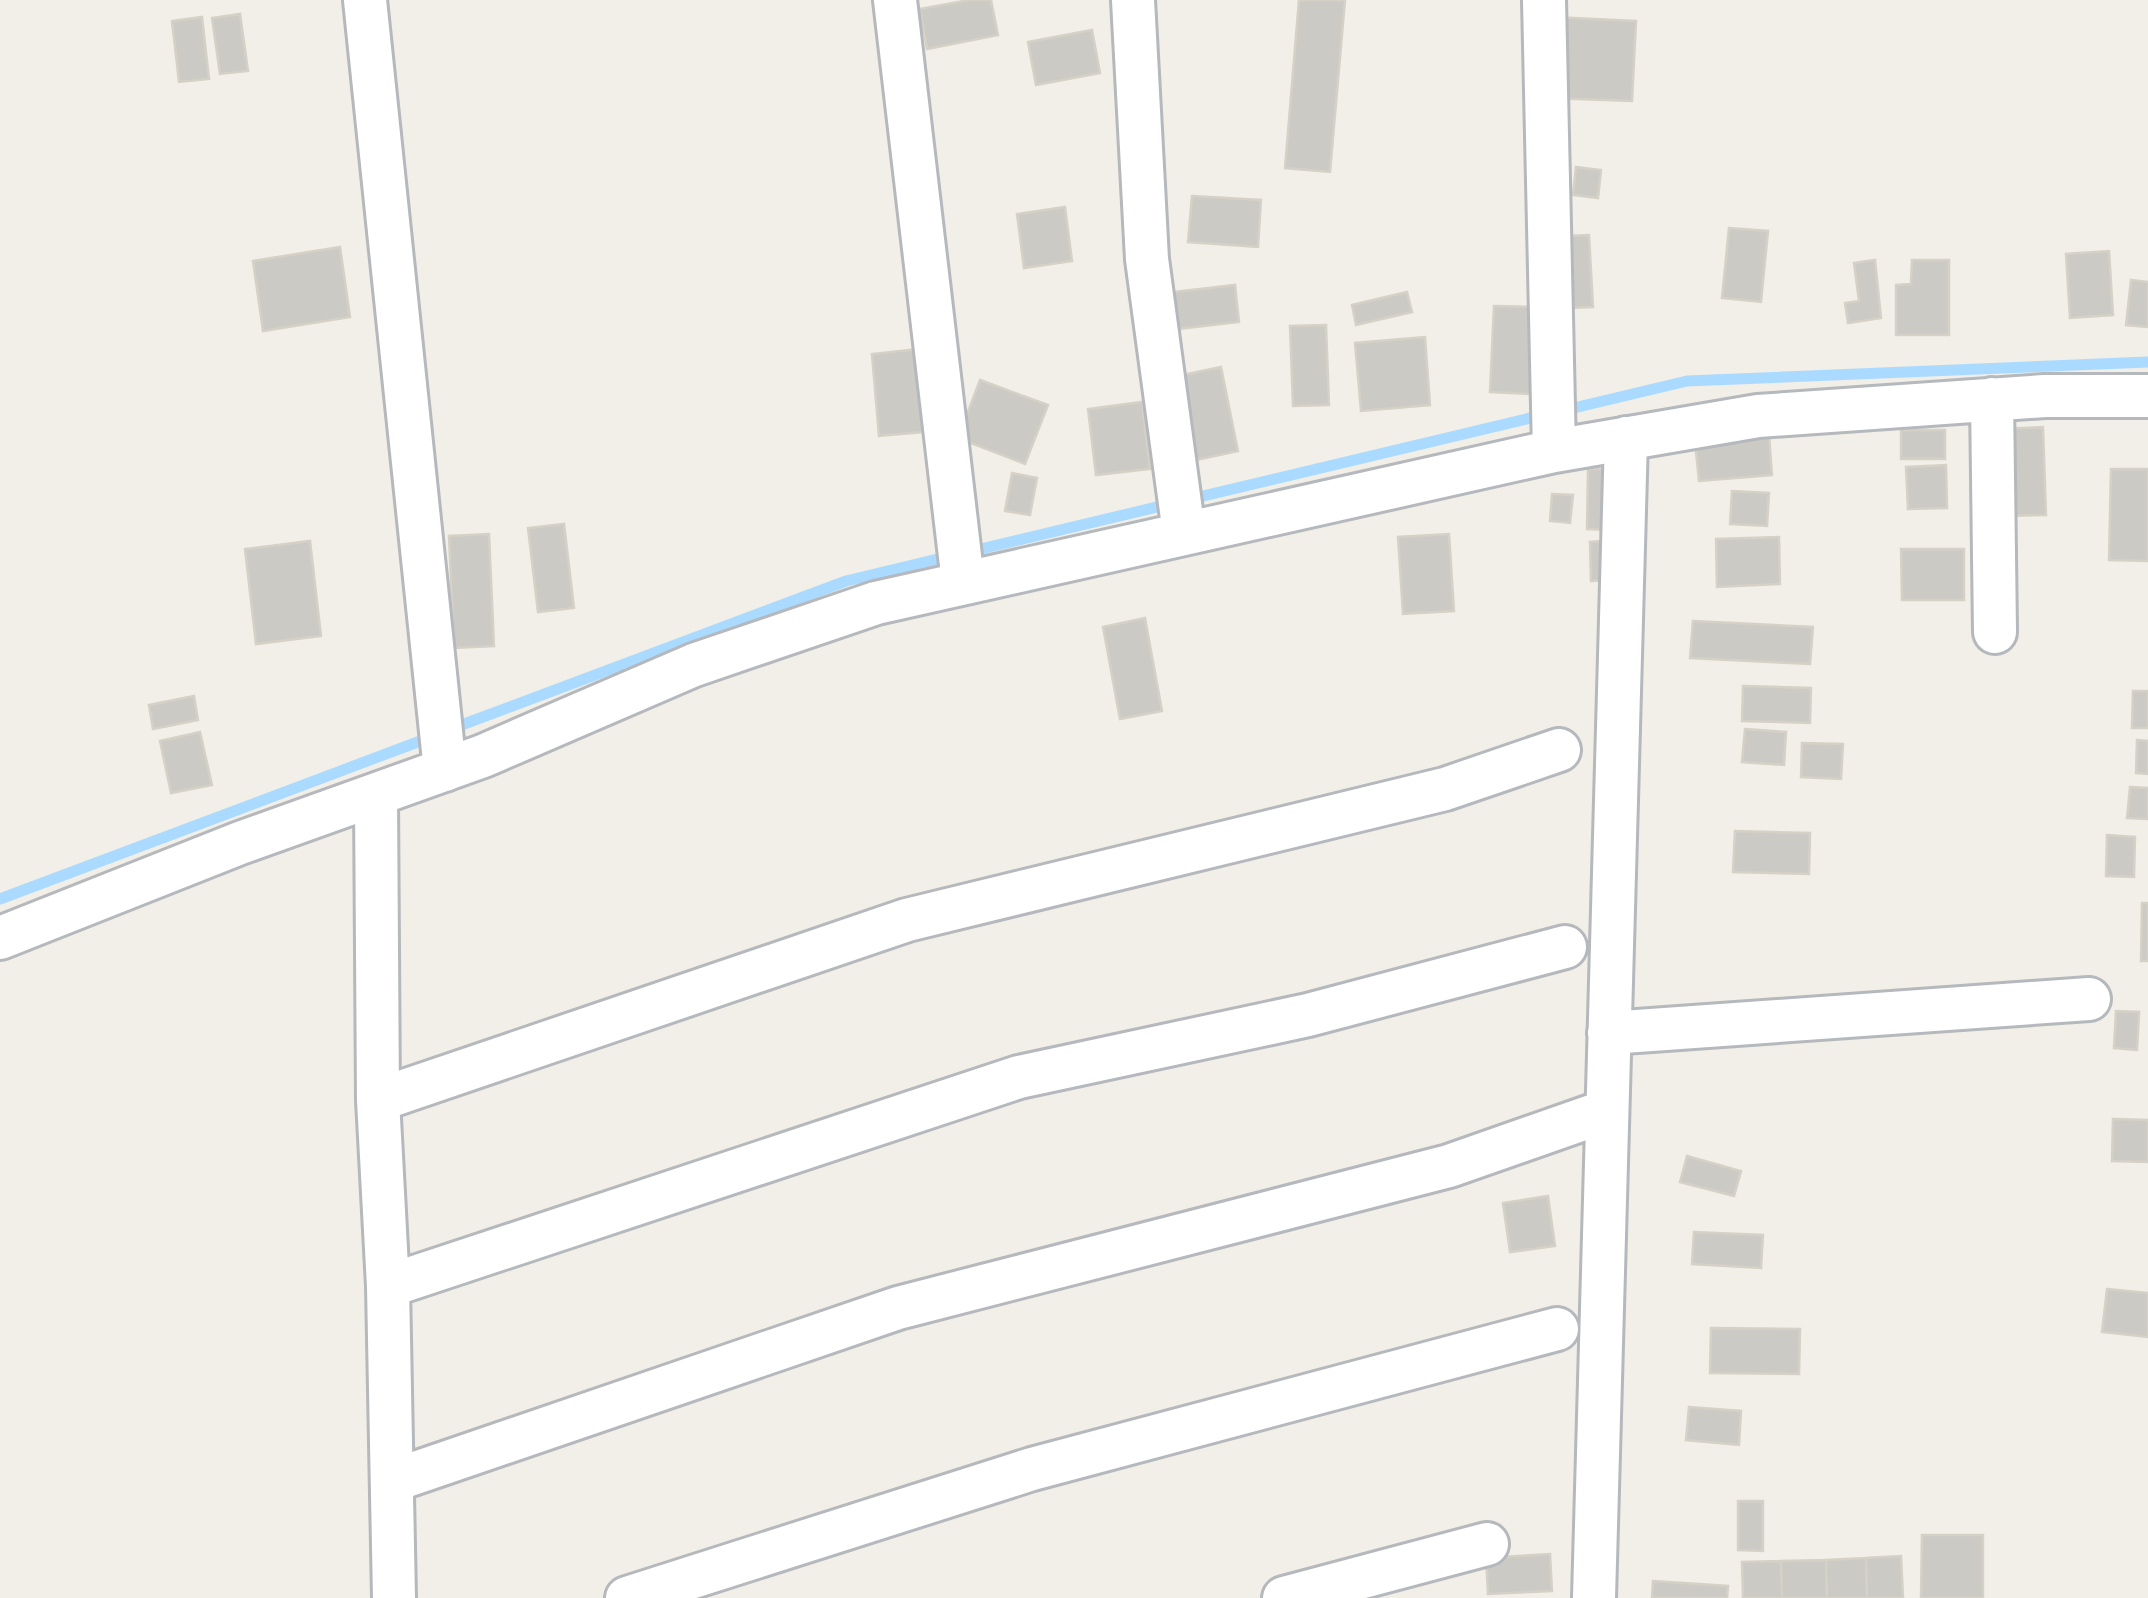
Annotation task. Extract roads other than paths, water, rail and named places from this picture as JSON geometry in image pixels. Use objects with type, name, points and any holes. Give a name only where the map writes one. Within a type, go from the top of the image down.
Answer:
[{"type":"street","points":[[365,0],[445,770]]},
{"type":"street","points":[[895,0],[963,582]]},
{"type":"street","points":[[1133,0],[1147,258],[1184,533]]},
{"type":"street","points":[[1544,0],[1554,451]]},
{"type":"street","points":[[0,938],[240,843],[376,798],[694,666],[876,603],[1554,451],[1758,416],[1992,399],[2148,396]]},
{"type":"street","points":[[1992,399],[1995,632]]},
{"type":"street","points":[[1594,1598],[1626,438]]},
{"type":"street","points":[[378,1100],[907,920],[1445,789],[1559,750]]},
{"type":"street","points":[[376,798],[378,1100],[388,1286],[394,1598]]},
{"type":"street","points":[[388,1286],[1018,1077],[1308,1015],[1564,946]]},
{"type":"street","points":[[1609,1034],[2089,999]]},
{"type":"street","points":[[392,1481],[898,1308],[1449,1166],[1606,1110]]},
{"type":"street","points":[[627,1598],[1032,1469],[1557,1329]]},
{"type":"street","points":[[1284,1598],[1487,1544]]},
{"type":"waterway","points":[[1561,411],[1687,381],[2148,362]]},
{"type":"waterway","points":[[968,552],[1543,415]]},
{"type":"waterway","points":[[448,730],[846,581],[950,556]]},
{"type":"waterway","points":[[0,899],[431,737]]}]
